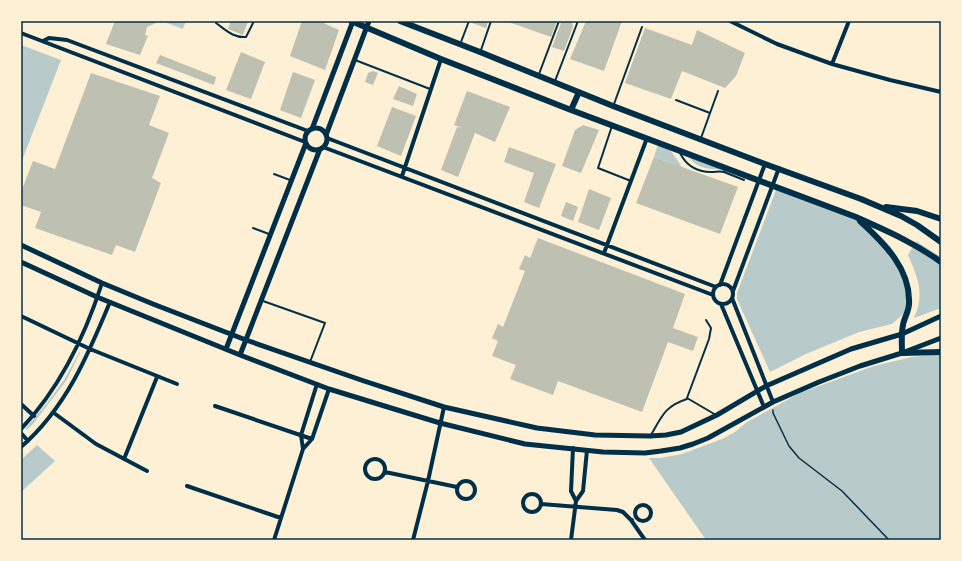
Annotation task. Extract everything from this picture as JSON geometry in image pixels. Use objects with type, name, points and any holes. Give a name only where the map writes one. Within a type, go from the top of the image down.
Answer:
[{"type":"main road","points":[[400,21],[412,23],[613,106],[879,206],[917,225],[941,242]]},
{"type":"main road","points":[[352,22],[441,59],[678,150],[725,170],[856,217],[923,249],[941,262]]},
{"type":"main road","points":[[571,110],[579,92]]},
{"type":"main road","points":[[879,206],[917,210],[941,219]]},
{"type":"main road","points":[[856,217],[885,244],[899,264],[908,288],[909,305],[903,325],[902,353],[941,352]]},
{"type":"street","points":[[240,355],[322,148],[327,141],[327,136],[369,21]]},
{"type":"street","points":[[730,21],[777,44],[832,64],[941,92]]},
{"type":"street","points":[[832,64],[849,21]]},
{"type":"street","points":[[226,349],[291,181],[305,143],[305,136],[310,130],[352,22]]},
{"type":"street","points":[[21,33],[305,143],[314,150],[322,148],[402,176],[713,295],[715,300],[721,304],[764,407]]},
{"type":"street","points":[[43,41],[49,38],[67,40],[310,130],[322,130],[327,136],[405,167],[718,286],[726,284],[733,291]]},
{"type":"street","points":[[402,176],[441,59]]},
{"type":"street","points":[[604,253],[647,138]]},
{"type":"street","points":[[713,295],[718,286],[765,164]]},
{"type":"street","points":[[774,402],[766,386],[732,298],[733,291],[779,168]]},
{"type":"street","points":[[21,245],[153,304],[232,335],[444,407],[537,428],[595,435],[650,436],[681,432],[717,416],[757,390],[851,349],[902,334],[941,316]]},
{"type":"street","points":[[21,262],[97,297],[240,355],[329,389],[440,423],[525,444],[587,450],[645,453],[680,448],[708,438],[774,402],[838,374],[902,353],[941,338]]},
{"type":"street","points":[[21,429],[34,416],[53,390],[66,368],[78,343],[102,282]]},
{"type":"street","points":[[721,304],[728,303],[732,298]]},
{"type":"street","points":[[21,447],[54,413],[72,385],[90,349],[110,302]]},
{"type":"street","points":[[21,316],[90,349],[177,384]]},
{"type":"street","points":[[124,459],[157,377]]},
{"type":"street","points":[[274,540],[302,449],[300,435],[317,384]]},
{"type":"street","points":[[302,449],[312,439],[329,389]]},
{"type":"street","points":[[21,404],[34,416]]},
{"type":"street","points":[[215,406],[312,439]]},
{"type":"street","points":[[413,540],[428,481],[444,407]]},
{"type":"street","points":[[54,413],[96,444],[147,471]]},
{"type":"street","points":[[21,433],[28,440]]},
{"type":"street","points":[[571,540],[576,508],[576,501],[571,491],[573,448]]},
{"type":"street","points":[[576,501],[583,492],[587,450]]},
{"type":"street","points":[[377,458],[384,464],[385,472],[381,478],[372,479],[366,473],[365,465],[370,460],[377,458]]},
{"type":"street","points":[[385,472],[457,487]]},
{"type":"street","points":[[467,481],[474,486],[474,492],[471,497],[463,498],[458,495],[457,487],[461,482],[467,481]]},
{"type":"street","points":[[186,486],[281,518]]},
{"type":"street","points":[[532,494],[538,496],[541,504],[536,512],[530,512],[525,509],[522,504],[526,496],[532,494]]},
{"type":"street","points":[[541,504],[623,512],[631,520],[645,540]]},
{"type":"street","points":[[644,505],[651,510],[650,516],[646,521],[640,521],[636,517],[635,512],[638,507],[644,505]]},
{"type":"street","points":[[631,520],[636,517]]},
{"type":"lane","points":[[216,23],[229,34],[246,38],[254,21]]},
{"type":"lane","points":[[460,44],[469,21]]},
{"type":"lane","points":[[480,52],[492,21]]},
{"type":"lane","points":[[538,76],[559,21]]},
{"type":"lane","points":[[554,82],[578,21]]},
{"type":"lane","points":[[613,106],[642,26]]},
{"type":"lane","points":[[355,60],[431,89]]},
{"type":"lane","points":[[701,138],[718,91]]},
{"type":"lane","points":[[676,100],[710,113]]},
{"type":"lane","points":[[613,125],[598,168],[631,181]]},
{"type":"lane","points":[[678,150],[686,163],[699,170],[708,172],[725,170],[744,180]]},
{"type":"lane","points":[[274,174],[291,181]]},
{"type":"lane","points":[[253,228],[270,235]]},
{"type":"lane","points":[[262,300],[324,323],[310,362]]},
{"type":"lane","points":[[650,436],[668,408],[687,398],[709,339],[711,328],[706,320]]},
{"type":"lane","points":[[687,398],[717,416]]},
{"type":"path","points":[[773,413],[789,446],[799,458],[842,491],[889,540]]},
{"type":"shaded area","points":[[162,21],[186,21],[183,29]]},
{"type":"shaded area","points":[[21,45],[61,60],[21,163]]},
{"type":"shaded area","points":[[658,144],[671,151],[682,167],[654,157]]},
{"type":"shaded area","points":[[687,155],[722,169],[712,169],[698,165],[694,163]]},
{"type":"shaded area","points":[[776,190],[852,215],[865,222],[890,246],[901,266],[906,279],[907,308],[892,324],[859,332],[806,354],[770,372],[737,299],[737,293]]},
{"type":"shaded area","points":[[916,241],[941,257],[941,308],[914,318],[920,294],[915,271],[908,255]]},
{"type":"shaded area","points":[[80,351],[66,381],[33,424],[26,430],[26,428],[64,380]]},
{"type":"shaded area","points":[[941,354],[941,540],[706,540],[649,458],[660,458],[682,454],[722,439],[735,432],[747,422],[800,393],[874,366],[912,357]]},
{"type":"shaded area","points":[[37,445],[55,461],[21,492],[21,460]]},
{"type":"building","points":[[115,21],[160,21],[147,27],[145,35],[148,36],[140,55],[106,44]]},
{"type":"building","points":[[231,21],[248,21],[243,35],[228,29]]},
{"type":"building","points":[[302,21],[319,21],[339,30],[325,70],[290,56]]},
{"type":"building","points":[[473,21],[488,21],[486,28],[472,23]]},
{"type":"building","points":[[506,21],[557,21],[551,37]]},
{"type":"building","points":[[563,21],[572,22],[573,27],[564,51],[552,47]]},
{"type":"building","points":[[586,21],[622,21],[604,71],[570,59]]},
{"type":"building","points":[[645,28],[692,45],[697,30],[745,53],[736,76],[725,88],[682,71],[671,99],[625,83]]},
{"type":"building","points":[[241,52],[265,62],[251,99],[226,90]]},
{"type":"building","points":[[160,55],[216,77],[214,85],[156,63]]},
{"type":"building","points":[[373,71],[378,73],[373,85],[365,82],[368,73]]},
{"type":"building","points":[[293,72],[315,80],[301,118],[280,110]]},
{"type":"building","points":[[91,73],[160,96],[149,125],[169,133],[152,178],[161,183],[135,252],[116,245],[112,255],[35,228],[41,212],[21,205],[21,192],[33,161],[55,169]]},
{"type":"building","points":[[399,86],[417,94],[413,106],[393,99]]},
{"type":"building","points":[[467,91],[510,107],[495,142],[475,133],[458,177],[441,170],[457,127],[462,128],[454,125]]},
{"type":"building","points":[[392,107],[416,116],[401,156],[377,146]]},
{"type":"building","points":[[583,125],[599,130],[581,173],[562,166],[575,130]]},
{"type":"building","points":[[509,147],[556,164],[539,208],[524,202],[534,173],[504,162]]},
{"type":"building","points":[[654,157],[738,187],[720,234],[636,203]]},
{"type":"building","points":[[589,189],[611,198],[599,230],[578,222]]},
{"type":"building","points":[[566,202],[578,207],[573,221],[561,216]]},
{"type":"building","points":[[538,238],[685,294],[673,328],[698,337],[693,351],[668,342],[642,412],[558,381],[553,395],[510,379],[516,365],[492,356],[498,341],[492,338],[498,324],[503,327],[525,271],[519,269],[525,255],[530,258]]}]
